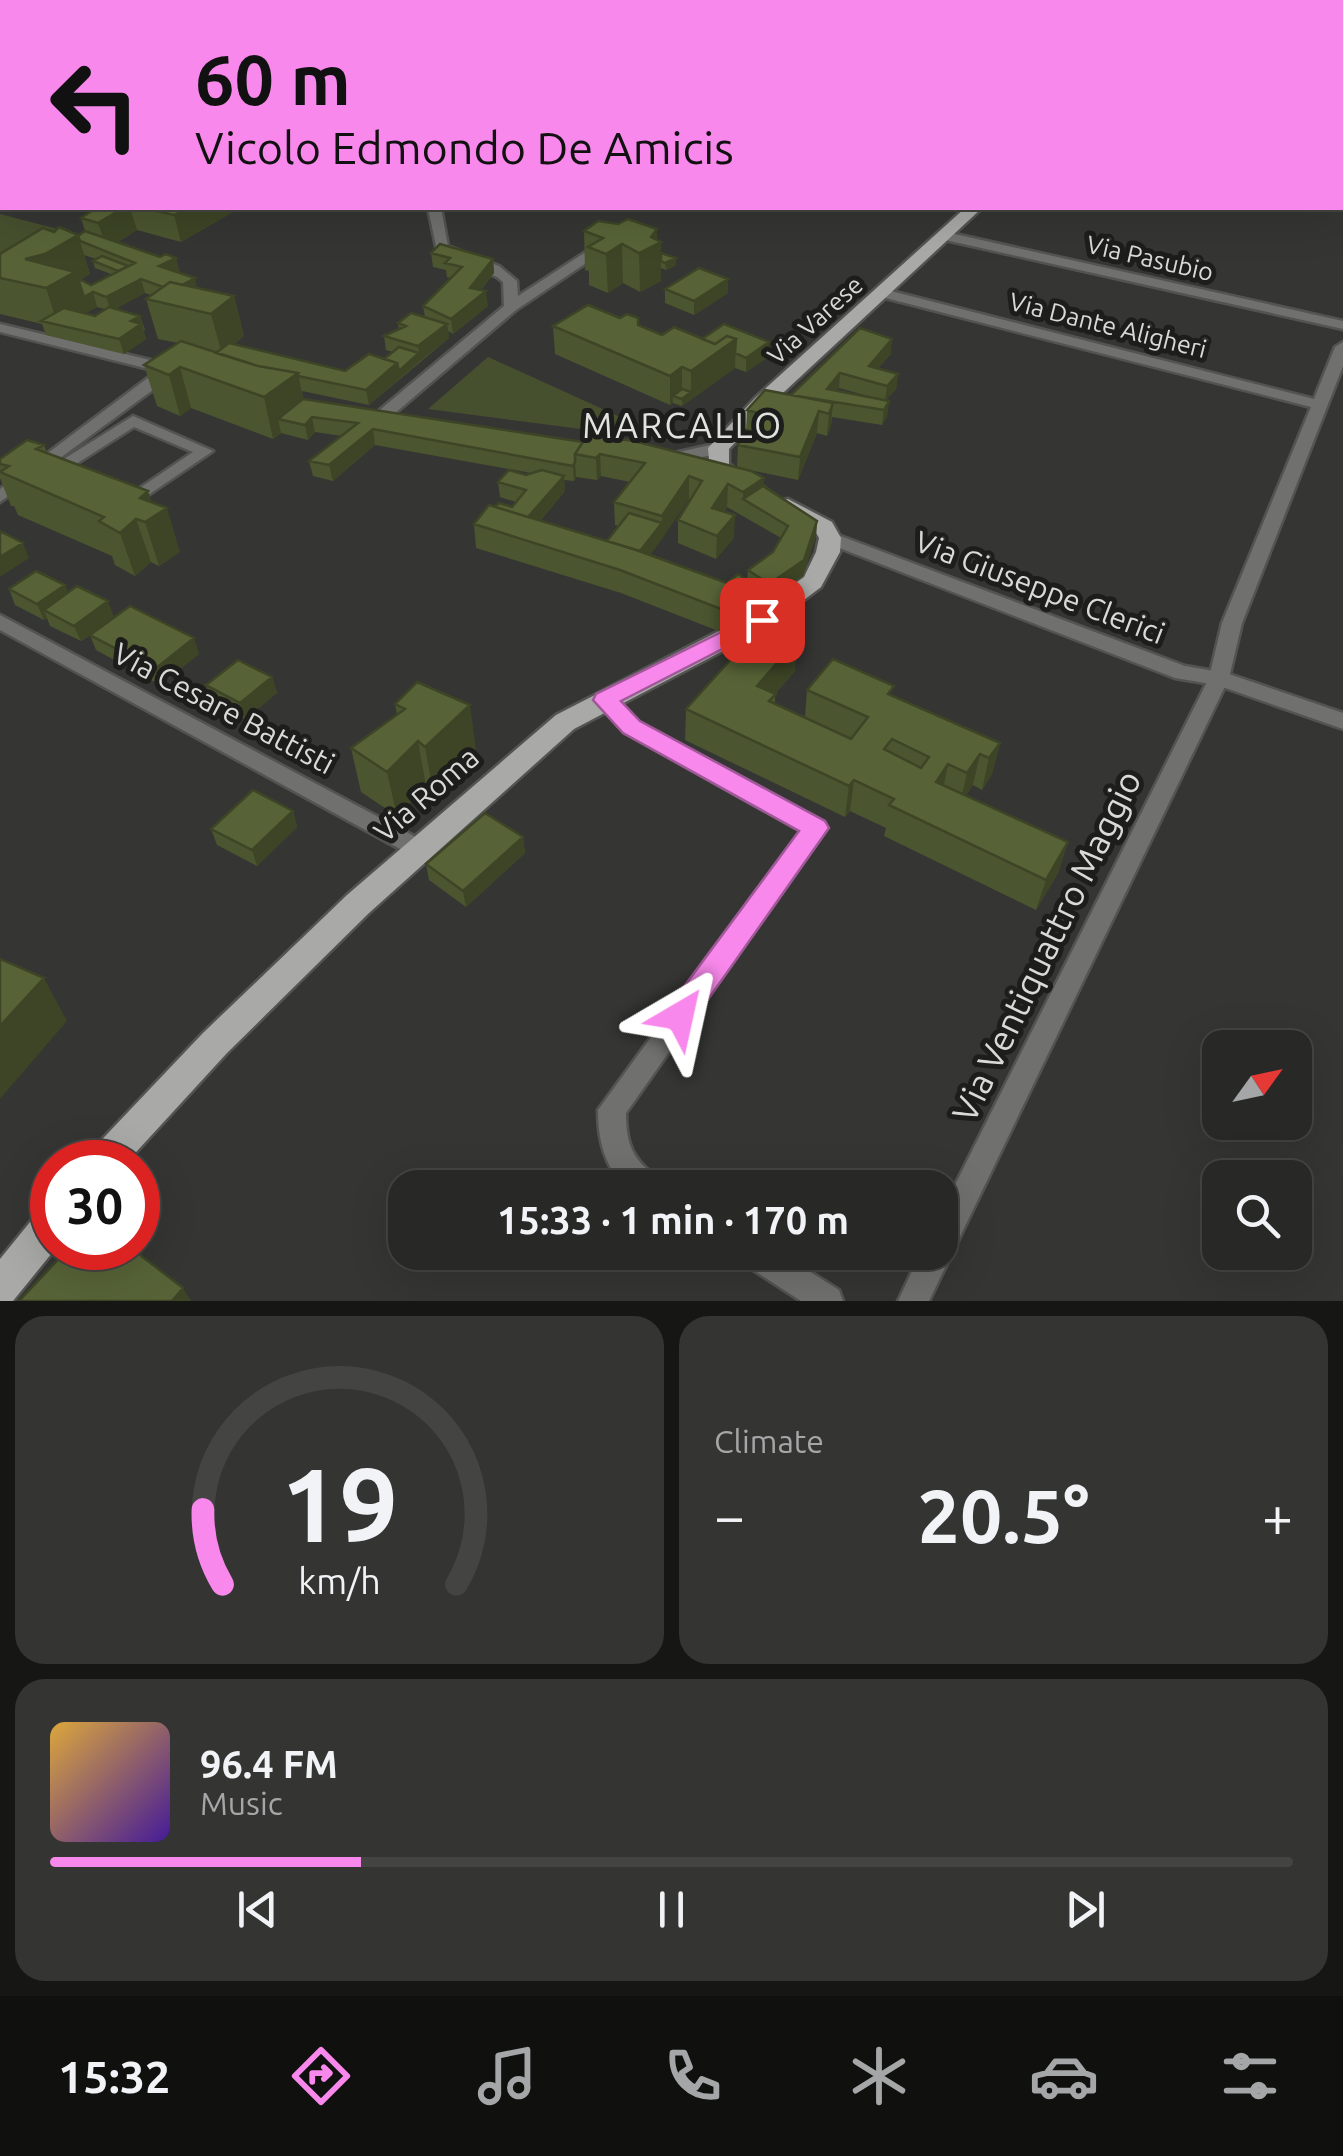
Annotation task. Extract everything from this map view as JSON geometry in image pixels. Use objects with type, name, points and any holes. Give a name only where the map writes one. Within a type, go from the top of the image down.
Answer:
[{"type":"main road","name":"Via Varese","points":[[718,448],[763,401],[972,210]]},
{"type":"main road","name":"Via Giuseppe Clerici","points":[[718,448],[718,466],[810,517],[824,527],[830,538]]},
{"type":"main road","name":"Via Roma","points":[[125,1140],[215,1044],[419,849],[565,722],[776,610],[813,582],[828,552],[830,538]]},
{"type":"main road","points":[[0,1288],[30,1251]]},
{"type":"street","points":[[434,210],[442,248],[455,258],[495,266],[510,281],[511,307]]},
{"type":"street","name":"Via Pasubio","points":[[946,236],[1343,325]]},
{"type":"street","points":[[382,417],[511,307],[610,242]]},
{"type":"street","name":"Via Dante Aligheri","points":[[883,293],[1320,405]]},
{"type":"street","points":[[0,328],[176,371],[0,497]]},
{"type":"street","name":"Via Ventiquattro Maggio","points":[[958,1208],[1219,678],[1232,623],[1343,346]]},
{"type":"street","points":[[133,421],[205,451],[126,505],[52,472],[133,421]]},
{"type":"street","points":[[644,458],[676,459],[718,448]]},
{"type":"street","name":"Via Giuseppe Clerici","points":[[830,538],[1182,674],[1219,678],[1343,720]]},
{"type":"street","name":"Via Cesare Battisti","points":[[2,625],[419,849]]},
{"type":"street","points":[[605,700],[632,727],[816,828],[612,1110],[611,1136],[620,1164],[627,1170]]},
{"type":"street","points":[[779,1270],[828,1301]]},
{"type":"street","name":"Via Ventiquattro Maggio","points":[[913,1301],[928,1270]]},
{"type":"green space","points":[[0,214],[69,232],[0,270]]},
{"type":"green space","points":[[488,357],[673,441],[428,409]]},
{"type":"building","points":[[93,210],[120,210],[98,223],[81,218]]},
{"type":"building","points":[[152,210],[184,210],[174,215]]},
{"type":"building","points":[[628,219],[657,229],[651,237],[661,242],[639,253],[622,244],[606,254],[588,247],[603,238],[584,231],[598,221],[618,224]]},
{"type":"building","points":[[59,227],[78,235],[45,254],[25,259],[75,272],[46,288],[0,278],[0,254],[43,228],[54,232]]},
{"type":"building","points":[[85,231],[160,257],[166,254],[176,258],[159,266],[195,278],[182,285],[170,282],[163,287],[141,279],[106,297],[93,292],[84,297],[81,280],[91,285],[135,263],[80,241],[78,236]]},
{"type":"building","points":[[440,244],[493,259],[470,288],[486,291],[451,319],[423,306],[462,267],[445,263],[450,258],[431,253]]},
{"type":"building","points":[[661,253],[676,258],[665,263]]},
{"type":"building","points":[[102,256],[128,266],[118,271],[93,261]]},
{"type":"building","points":[[699,268],[728,279],[694,301],[665,289]]},
{"type":"building","points":[[170,282],[234,296],[211,314],[146,299]]},
{"type":"building","points":[[588,305],[620,318],[627,314],[638,318],[638,325],[662,335],[674,327],[715,344],[727,336],[736,339],[691,371],[682,367],[670,376],[553,326]]},
{"type":"building","points":[[109,307],[140,316],[131,321],[141,324],[119,339],[41,321],[64,308],[95,316]]},
{"type":"building","points":[[411,313],[447,324],[418,346],[384,336],[406,326],[398,323]]},
{"type":"building","points":[[724,324],[769,342],[746,358],[735,353],[736,339],[727,336],[715,344],[702,339]]},
{"type":"building","points":[[860,328],[892,339],[869,366],[898,374],[887,386],[840,373],[827,389],[889,401],[884,410],[791,395]]},
{"type":"building","points":[[181,341],[258,366],[298,373],[264,397],[180,367],[169,375],[144,365]]},
{"type":"building","points":[[229,343],[345,371],[369,354],[397,363],[366,390],[216,353]]},
{"type":"building","points":[[399,347],[419,353],[399,371],[397,363],[384,359]]},
{"type":"building","points":[[682,389],[691,392],[682,399],[673,396]]},
{"type":"building","points":[[765,390],[833,403],[829,414],[819,411],[800,457],[738,445],[745,430],[758,432],[765,415],[747,410]]},
{"type":"building","points":[[303,399],[583,442],[573,466],[373,429],[329,465],[309,461],[358,423],[312,417],[305,425],[278,419]]},
{"type":"building","points":[[587,435],[634,441],[751,471],[764,478],[743,492],[728,484],[712,508],[735,515],[717,536],[678,520],[702,481],[689,476],[662,516],[614,502],[645,463],[600,454],[596,458],[575,454]]},
{"type":"building","points":[[27,440],[44,445],[36,449],[148,491],[140,498],[167,508],[145,522],[136,519],[120,533],[99,521],[104,517],[0,472],[9,466],[0,464],[0,459]]},
{"type":"building","points":[[509,470],[526,475],[542,470],[564,476],[528,517],[495,507],[499,503],[512,507],[526,490],[498,482]]},
{"type":"building","points":[[763,486],[817,521],[804,560],[769,584],[748,570],[773,552],[788,526],[743,499]]},
{"type":"building","points":[[489,505],[636,550],[727,583],[738,574],[756,586],[721,609],[620,570],[474,524]]},
{"type":"building","points":[[629,513],[662,523],[640,551],[607,541]]},
{"type":"building","points":[[0,531],[23,543],[0,557]]},
{"type":"building","points":[[36,571],[65,585],[37,604],[9,589]]},
{"type":"building","points":[[77,586],[108,601],[74,626],[44,610]]},
{"type":"building","points":[[130,606],[194,638],[155,669],[90,635]]},
{"type":"building","points":[[762,625],[797,640],[757,686],[776,694],[769,701],[851,739],[868,717],[807,690],[833,659],[894,686],[888,694],[1000,743],[989,758],[980,754],[967,773],[948,764],[936,782],[1068,842],[1046,880],[889,805],[894,799],[854,780],[849,786],[686,709]],"holes":[[[892,739],[929,757],[921,768],[884,749]]]},
{"type":"building","points":[[238,660],[272,677],[240,703],[206,685]]},
{"type":"building","points":[[417,682],[470,705],[425,747],[418,741],[387,772],[351,748],[405,709],[395,704]]},
{"type":"building","points":[[253,790],[293,811],[252,850],[211,829]]},
{"type":"building","points":[[485,813],[523,837],[463,891],[426,864]]},
{"type":"building","points":[[0,959],[44,978],[0,1026]]},
{"type":"building","points":[[48,1270],[160,1270],[183,1288],[172,1301],[19,1301]]},
{"type":"district","name":"MARCALLO","points":[[683,425]]},
{"type":"route","points":[[680,1016],[816,828],[632,727],[605,700],[762,620]]}]
